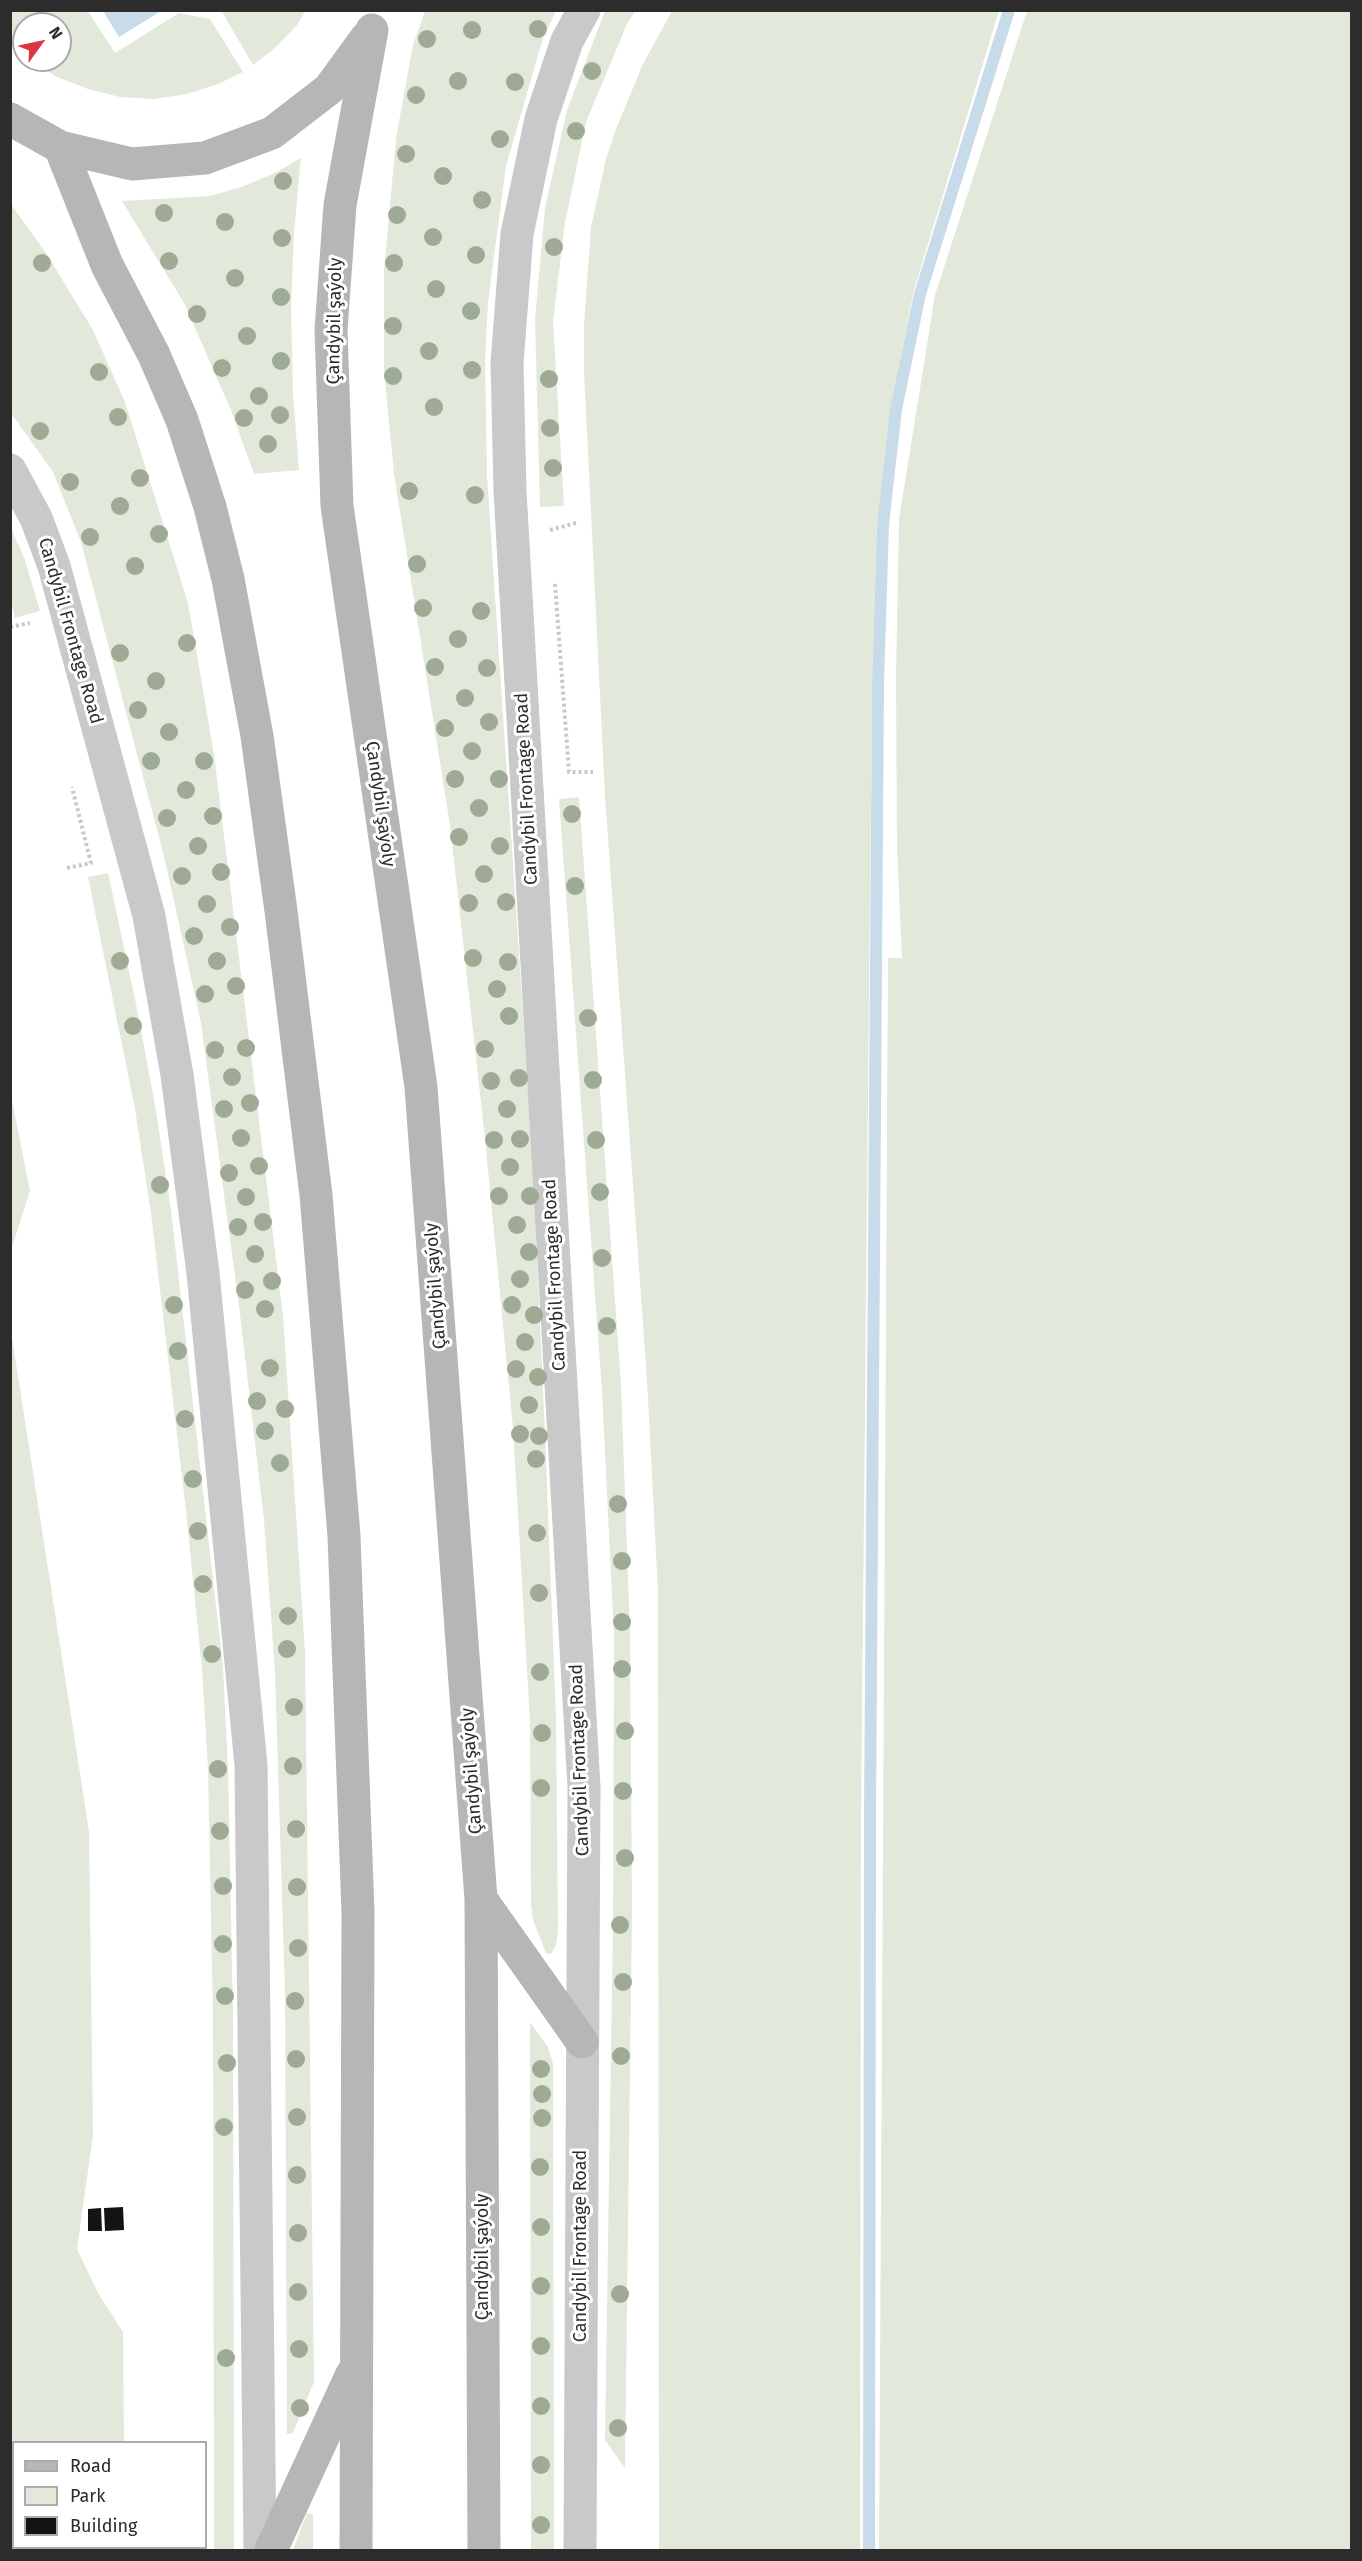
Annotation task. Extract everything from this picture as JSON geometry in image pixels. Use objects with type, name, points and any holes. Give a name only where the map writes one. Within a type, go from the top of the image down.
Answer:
[{"type":"main road","points":[[10,119],[60,147],[132,164],[205,158],[272,132],[329,89],[376,20]]},
{"type":"main road","name":"Çandybil şaýoly","points":[[376,20],[340,205],[338,227],[331,330],[337,506],[421,1087],[481,1899],[484,2550]]},
{"type":"main road","points":[[60,147],[104,256],[154,355],[182,420],[210,507],[228,579],[257,736],[280,899],[316,1195],[344,1536],[358,1912],[356,2550]]},
{"type":"main road","points":[[481,1899],[582,2042]]},
{"type":"main road","points":[[271,2550],[357,2364]]},
{"type":"street","name":"Candybil Frontage Road","points":[[580,2550],[584,1787],[510,491],[507,363],[517,234],[539,130],[567,41],[584,10]]},
{"type":"street","name":"Candybil Frontage Road","points":[[10,470],[36,518],[54,566],[148,916],[177,1075],[203,1273],[251,1765],[260,2550]]},
{"type":"path","points":[[552,541],[549,530],[576,523]]},
{"type":"path","points":[[555,574],[569,772],[593,772]]},
{"type":"path","points":[[10,627],[34,622],[36,630]]},
{"type":"path","points":[[67,868],[92,863],[84,834]]},
{"type":"green space","points":[[11,10],[88,11],[115,53],[179,13],[210,19],[243,72],[218,84],[187,94],[154,99],[120,97],[88,89],[49,72],[72,72],[72,12],[12,12],[11,42]]},
{"type":"green space","points":[[221,10],[305,11],[297,25],[274,49],[253,65]]},
{"type":"green space","points":[[425,11],[556,11],[543,38],[506,166],[488,302],[485,361],[487,476],[532,1148],[545,1433],[556,1720],[558,1930],[556,1945],[551,1954],[546,1953],[533,1920],[531,1904],[530,1721],[513,1428],[485,1139],[450,825],[394,474],[384,370],[384,271],[396,138],[413,45]]},
{"type":"green space","points":[[605,11],[635,11],[627,24],[586,122],[565,223],[553,321],[564,506],[540,507],[535,319],[545,208],[567,110]]},
{"type":"green space","points":[[672,11],[999,11],[914,290],[890,410],[877,525],[872,684],[861,1818],[860,2550],[659,2550],[658,1592],[647,1380],[605,796],[584,372],[584,324],[591,227],[606,159],[643,64]]},
{"type":"green space","points":[[1027,11],[1351,11],[1351,2550],[879,2550],[888,958],[902,958],[897,847],[896,677],[899,519],[935,295]]},
{"type":"green space","points":[[301,158],[294,232],[291,306],[293,395],[299,470],[254,474],[231,410],[184,303],[122,201],[210,196],[241,187],[275,173]]},
{"type":"green space","points":[[10,203],[46,253],[93,330],[125,402],[188,603],[214,754],[283,1316],[305,1652],[314,2382],[293,2433],[287,2434],[285,1994],[275,1671],[264,1520],[239,1306],[201,1023],[164,856],[81,542],[53,472],[11,413]]},
{"type":"green space","points":[[10,527],[24,557],[40,611],[15,618],[11,601]]},
{"type":"green space","points":[[579,797],[621,1385],[630,1633],[632,1908],[625,2468],[605,2440],[613,1921],[614,1636],[602,1391],[559,799]]},
{"type":"green space","points":[[108,873],[155,1105],[171,1210],[223,1667],[228,1768],[233,2017],[234,2550],[214,2550],[213,2017],[208,1769],[202,1669],[151,1213],[135,1109],[88,877]]},
{"type":"green space","points":[[11,1095],[30,1191],[10,1250]]},
{"type":"green space","points":[[10,1325],[89,1831],[93,2135],[77,2249],[98,2293],[123,2332],[124,2441],[12,2441],[12,2549],[126,2550],[11,2550]]},
{"type":"green space","points":[[530,2022],[548,2047],[553,2064],[554,2550],[531,2550]]},
{"type":"green space","points":[[307,2513],[313,2514],[313,2550],[293,2550]]},
{"type":"water","points":[[103,11],[161,11],[119,37]]},
{"type":"building","points":[[123,2207],[124,2230],[105,2231],[104,2208]]},
{"type":"building","points":[[101,2208],[102,2231],[88,2231],[88,2209]]},
{"type":"waterway","points":[[869,2550],[870,1814],[878,684],[883,524],[896,409],[920,294],[1009,10]]}]
